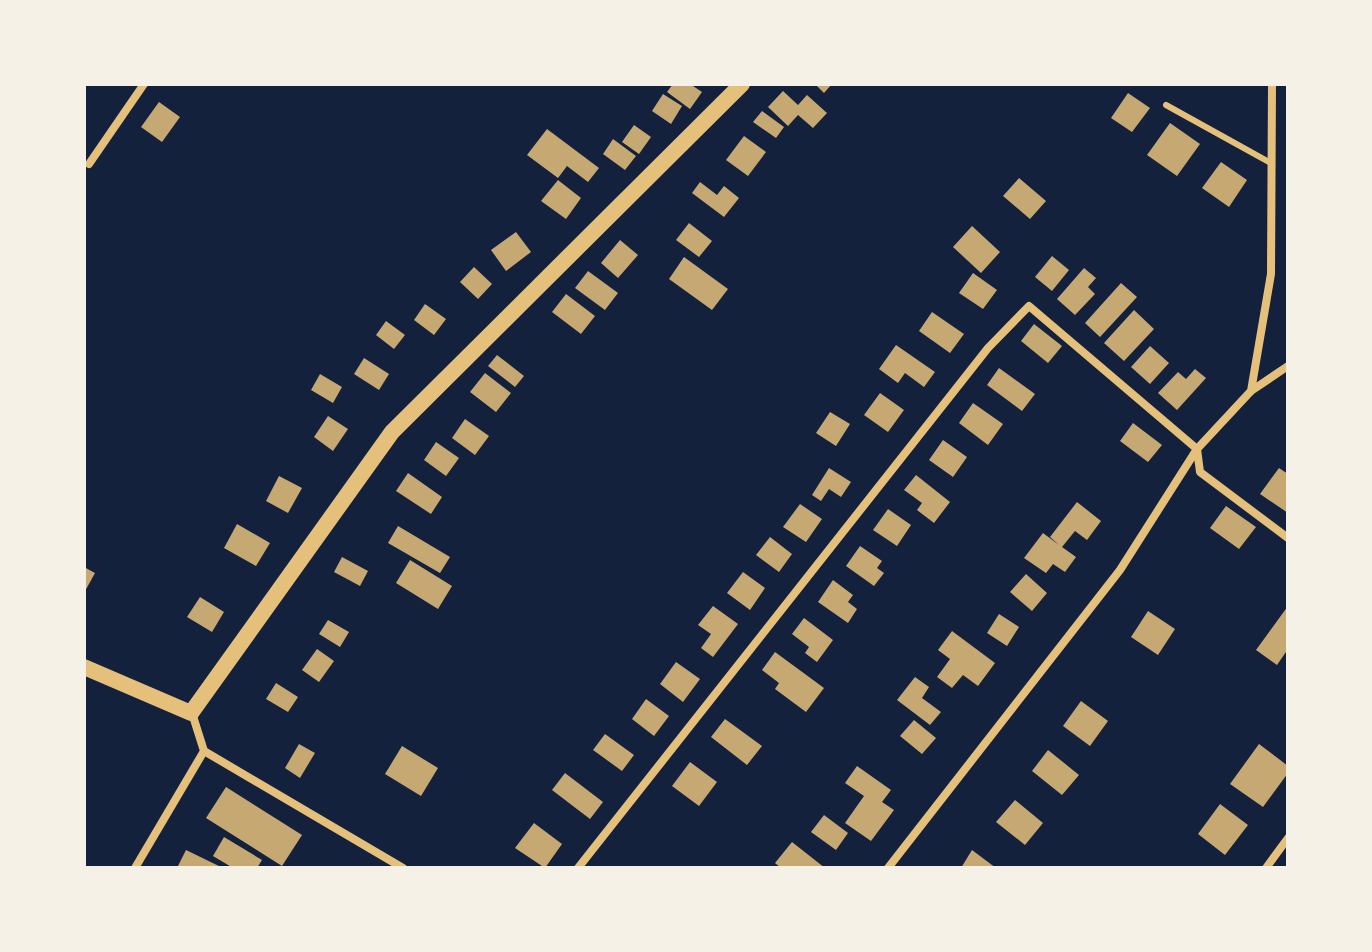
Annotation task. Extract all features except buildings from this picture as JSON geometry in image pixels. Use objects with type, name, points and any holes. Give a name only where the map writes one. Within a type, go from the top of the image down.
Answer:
[{"type":"main road","points":[[84,667],[191,713],[392,432],[742,84]]},
{"type":"street","points":[[89,164],[144,84]]},
{"type":"street","points":[[1251,391],[1271,274],[1272,84]]},
{"type":"street","points":[[578,868],[988,348],[1029,306],[1197,449],[1200,472],[1288,538]]},
{"type":"street","points":[[888,868],[1120,570],[1197,449],[1251,391],[1288,366]]},
{"type":"street","points":[[191,713],[204,751],[403,868]]},
{"type":"street","points":[[135,868],[204,751]]},
{"type":"street","points":[[1266,868],[1288,838]]},
{"type":"lane","points":[[1166,105],[1271,163]]}]
